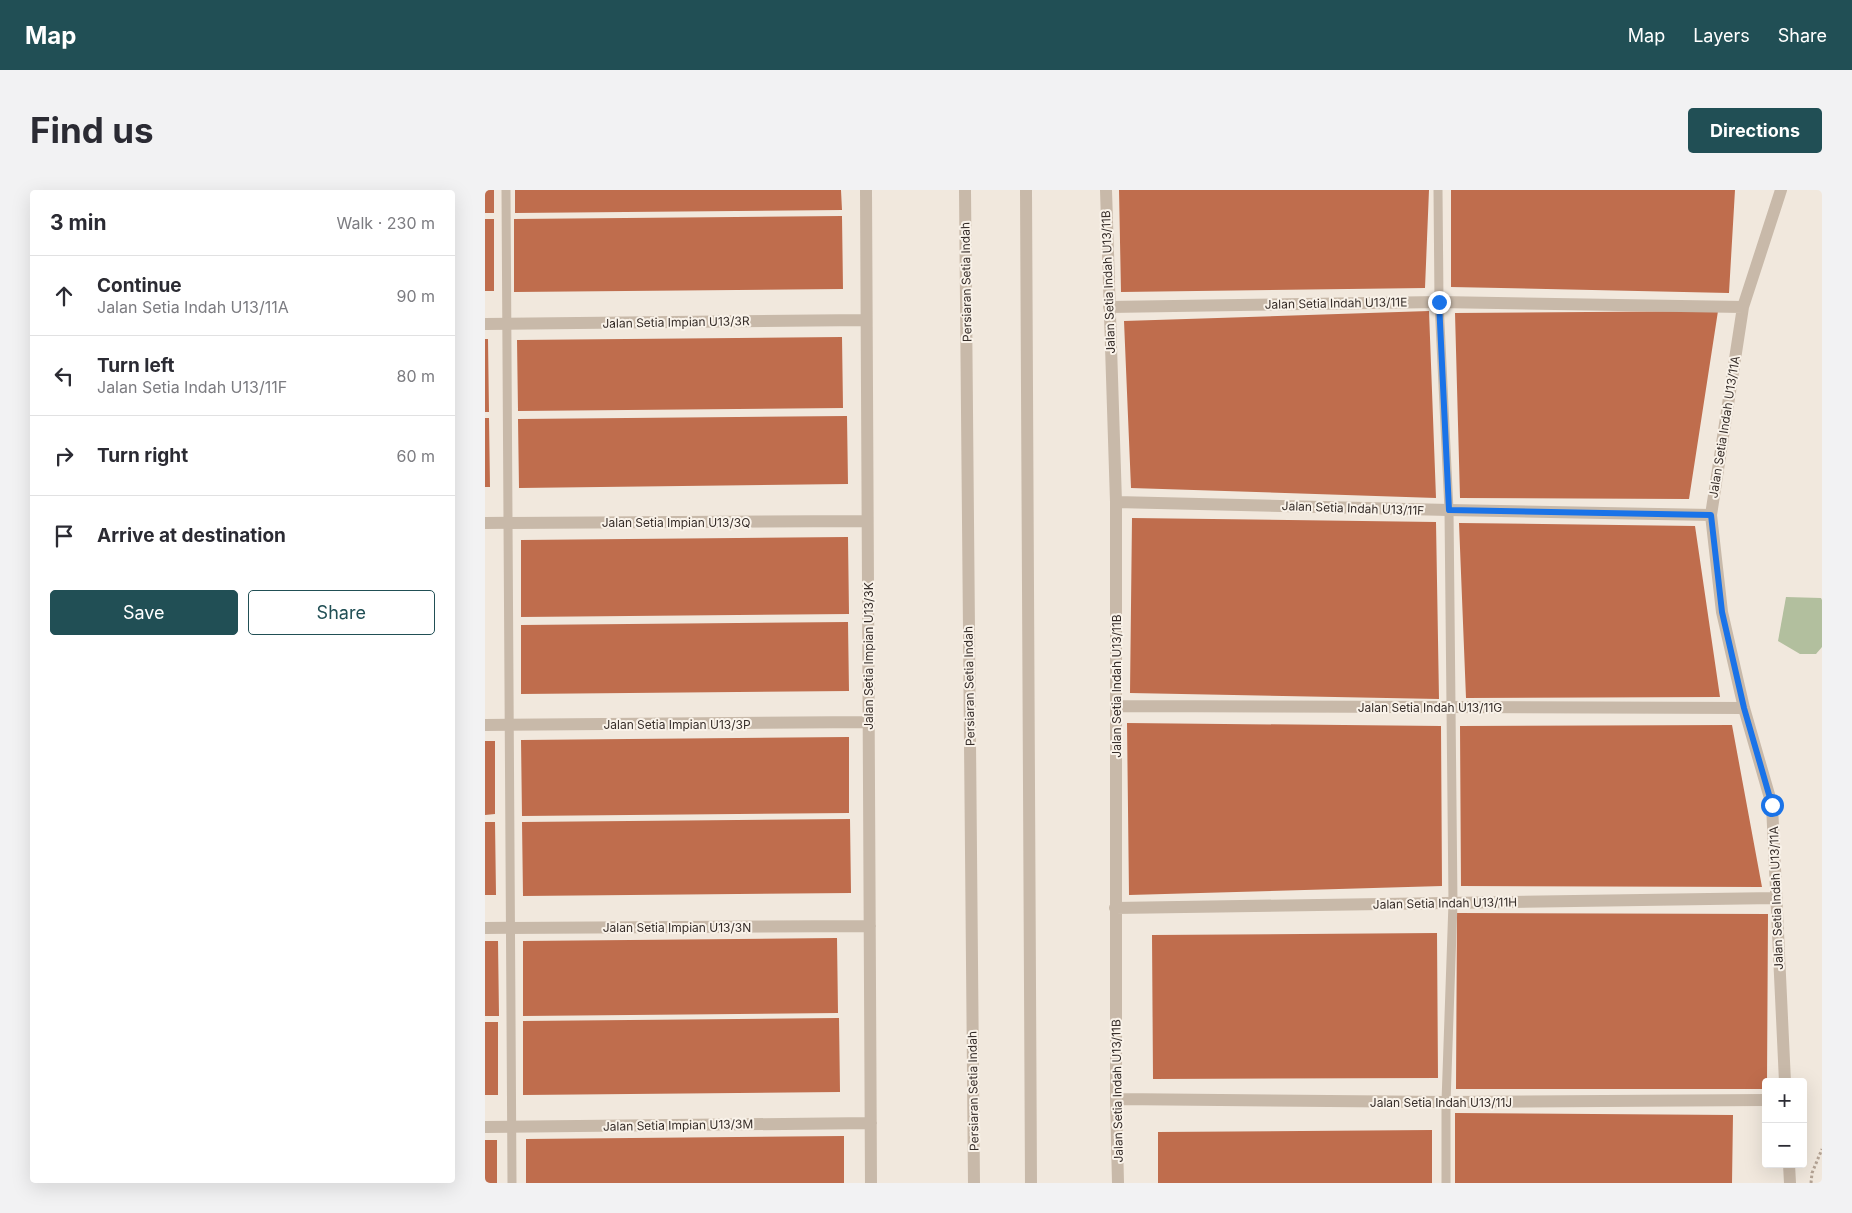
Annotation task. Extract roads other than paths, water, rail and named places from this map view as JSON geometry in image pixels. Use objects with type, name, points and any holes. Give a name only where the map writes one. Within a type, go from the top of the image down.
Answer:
[{"type":"street","name":"Jalan Setia Impian U13/3K","points":[[866,190],[871,1183]]},
{"type":"street","name":"Persiaran Setia Indah","points":[[965,190],[974,1183]]},
{"type":"street","points":[[1025,190],[1031,1183]]},
{"type":"street","name":"Jalan Setia Indah U13/11B","points":[[1106,190],[1116,502],[1115,908],[1116,1100],[1119,1183]]},
{"type":"street","name":"Jalan Setia Indah U13/11A","points":[[1781,190],[1743,307],[1711,515],[1722,612],[1744,708],[1772,805],[1785,1078]]},
{"type":"street","name":"Jalan Setia Indah U13/11E","points":[[1109,307],[1439,302],[1743,307]]},
{"type":"street","name":"Jalan Setia Impian U13/3R","points":[[485,324],[866,320]]},
{"type":"street","name":"Jalan Setia Indah U13/11F","points":[[1116,502],[1711,515]]},
{"type":"street","name":"Jalan Setia Impian U13/3Q","points":[[485,523],[867,521]]},
{"type":"street","name":"Jalan Setia Indah U13/11G","points":[[1116,706],[1744,708]]},
{"type":"street","name":"Jalan Setia Impian U13/3P","points":[[485,725],[869,722]]},
{"type":"street","name":"Jalan Setia Indah U13/11H","points":[[1115,908],[1776,898]]},
{"type":"street","name":"Jalan Setia Impian U13/3N","points":[[485,928],[870,926]]},
{"type":"street","name":"Jalan Setia Indah U13/11J","points":[[1116,1100],[1446,1102],[1762,1100]]},
{"type":"street","name":"Jalan Setia Impian U13/3M","points":[[485,1127],[871,1123]]},
{"type":"street","points":[[1789,1168],[1790,1183]]},
{"type":"lane","points":[[506,190],[512,1183]]},
{"type":"lane","points":[[1438,190],[1439,302],[1449,510],[1453,903],[1446,1102],[1446,1183]]}]
